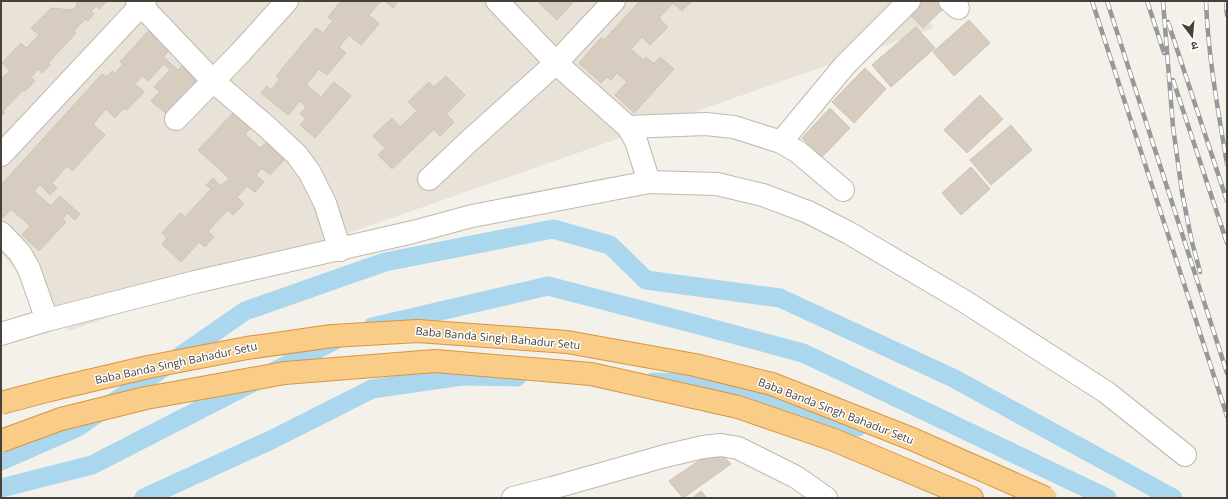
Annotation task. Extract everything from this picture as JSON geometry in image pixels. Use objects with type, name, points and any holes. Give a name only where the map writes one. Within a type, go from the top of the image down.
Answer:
[{"type":"highway","name":"Baba Banda Singh Bahadur Setu","points":[[1,403],[148,367],[246,348],[332,336],[418,331],[568,342],[695,365],[772,384],[912,439],[1046,498]]},
{"type":"highway","points":[[1,432],[146,398],[285,373],[436,360],[591,374],[738,407],[834,440],[972,498]]},
{"type":"highway","points":[[1,441],[61,419]]},
{"type":"street","points":[[176,119],[287,1]]},
{"type":"street","points":[[497,1],[556,63],[628,127],[636,141],[648,182]]},
{"type":"street","points":[[429,179],[556,63],[614,1]]},
{"type":"street","points":[[781,142],[845,65],[909,1]]},
{"type":"street","points":[[1,155],[141,2],[213,81],[266,126],[296,155],[310,173],[324,203],[340,250]]},
{"type":"street","points":[[628,127],[706,124],[734,127],[781,142],[798,152],[843,190]]},
{"type":"street","points":[[1,334],[47,320],[195,282],[340,250],[472,216],[648,182],[717,184],[763,195],[808,212],[849,233],[964,301],[1099,388],[1185,455]]},
{"type":"street","points":[[1,233],[20,253],[29,269],[47,320]]},
{"type":"street","points":[[513,498],[703,446],[721,445],[738,448],[796,477],[826,498]]},
{"type":"shaded area","points":[[1,1],[913,1],[934,28],[69,331],[1,253]]},
{"type":"building","points":[[76,1],[107,1],[99,9],[96,6],[91,11],[94,14],[88,21],[85,19],[74,31],[76,33],[48,63],[50,65],[42,73],[38,69],[31,77],[35,81],[25,91],[23,90],[3,111],[5,113],[1,116],[1,77],[2,78],[10,71],[2,63],[21,43],[26,48],[39,35],[31,28],[51,8],[72,10],[77,6]]},
{"type":"building","points":[[341,1],[381,1],[369,15],[379,24],[361,45],[349,35],[339,47],[346,53],[327,75],[319,69],[306,85],[321,97],[334,82],[351,96],[315,138],[300,125],[306,118],[300,114],[306,107],[300,101],[288,115],[261,93],[267,86],[271,90],[280,79],[276,76],[316,28],[323,33],[333,21],[328,17]]},
{"type":"building","points":[[385,1],[398,1],[393,8]]},
{"type":"building","points":[[537,1],[574,1],[557,20]]},
{"type":"building","points":[[640,1],[692,1],[682,11],[673,3],[659,18],[668,27],[650,45],[642,37],[631,49],[643,60],[646,57],[654,64],[660,57],[674,69],[634,113],[615,95],[627,82],[617,73],[611,80],[607,77],[601,83],[579,63],[601,38],[604,40]]},
{"type":"building","points":[[919,1],[941,1],[946,6],[923,28],[907,12]]},
{"type":"building","points":[[969,20],[990,43],[954,76],[933,52]]},
{"type":"building","points":[[152,27],[173,46],[163,57],[178,70],[188,59],[206,75],[169,116],[151,101],[160,91],[154,87],[170,70],[164,64],[148,81],[142,76],[135,84],[144,92],[127,110],[124,108],[115,118],[106,109],[93,124],[105,135],[72,171],[67,166],[52,183],[57,188],[50,195],[40,185],[34,191],[51,206],[60,196],[80,214],[75,220],[67,213],[62,219],[66,222],[39,251],[22,235],[30,226],[11,209],[3,218],[1,216],[1,185],[102,74],[106,77],[112,71],[115,73],[123,64],[120,62]]},
{"type":"building","points":[[916,27],[935,48],[891,87],[872,65]]},
{"type":"building","points":[[865,68],[886,89],[854,123],[832,102]]},
{"type":"building","points":[[446,76],[465,95],[446,114],[454,122],[440,136],[434,129],[392,169],[378,155],[385,148],[373,136],[392,118],[400,127],[417,111],[408,102],[429,82],[434,87]]},
{"type":"building","points":[[980,95],[1003,119],[967,153],[944,130]]},
{"type":"building","points":[[830,108],[850,128],[822,157],[802,138]]},
{"type":"building","points":[[233,113],[250,129],[245,134],[260,148],[266,143],[284,160],[270,175],[262,168],[256,175],[264,182],[255,192],[247,186],[237,197],[244,204],[233,215],[228,210],[208,231],[214,237],[205,247],[199,242],[181,262],[162,244],[167,238],[162,233],[180,213],[185,217],[211,189],[206,185],[213,178],[221,186],[229,178],[198,150]]},
{"type":"building","points":[[1011,125],[1032,150],[991,185],[970,160]]},
{"type":"building","points":[[971,167],[990,189],[961,215],[942,193]]},
{"type":"building","points":[[716,449],[731,464],[683,498],[669,481]]},
{"type":"building","points":[[701,491],[707,498],[692,498]]},
{"type":"waterway","points":[[1,461],[78,427],[245,311],[385,262],[553,229],[610,245],[646,280],[780,298],[953,378],[1173,498]]},
{"type":"waterway","points":[[372,327],[548,286],[803,353],[1107,498]]},
{"type":"waterway","points":[[1,488],[92,465],[341,337]]},
{"type":"waterway","points":[[144,498],[273,439],[372,389],[462,376],[517,377]]},
{"type":"waterway","points":[[653,382],[717,384],[858,427]]},
{"type":"railway","points":[[1092,1],[1227,416]]},
{"type":"railway","points":[[1107,1],[1227,373]]},
{"type":"railway","points":[[1147,1],[1164,53]]},
{"type":"railway","points":[[1163,1],[1173,127],[1182,192],[1191,238],[1200,272]]},
{"type":"railway","points":[[1206,1],[1211,63],[1227,164]]},
{"type":"railway","points":[[1226,1],[1227,15]]},
{"type":"railway","points":[[1168,22],[1227,201]]},
{"type":"railway","points":[[1173,80],[1227,243]]}]
